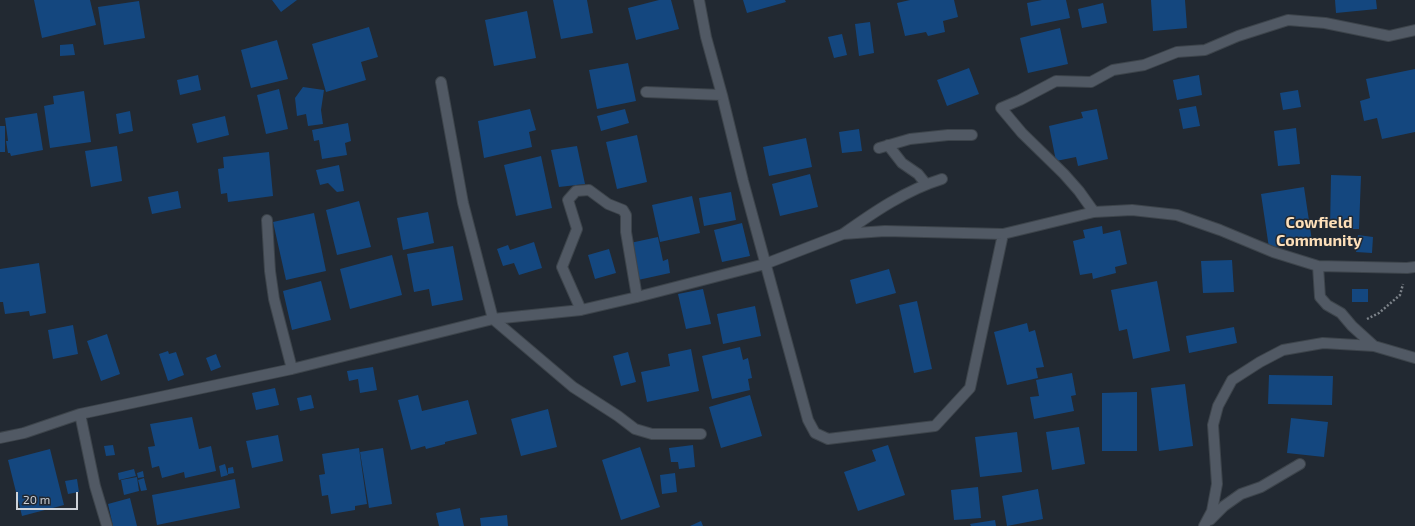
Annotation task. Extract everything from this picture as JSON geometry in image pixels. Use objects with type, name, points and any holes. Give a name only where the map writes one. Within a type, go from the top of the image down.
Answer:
[{"type":"street","points":[[698,0],[706,37],[765,264],[808,420],[815,433],[828,439],[935,426],[970,388],[1003,234]]},
{"type":"street","points":[[1094,212],[1079,191],[1064,174],[1001,108],[1056,81],[1091,82],[1113,70],[1144,65],[1177,52],[1205,50],[1238,36],[1288,20],[1325,24],[1389,36],[1415,30]]},
{"type":"street","points":[[440,82],[463,203],[493,319],[573,387],[618,416],[634,429],[652,434],[701,434]]},
{"type":"street","points":[[646,92],[722,95]]},
{"type":"street","points":[[926,184],[918,174],[883,147],[910,139],[948,135],[972,135]]},
{"type":"street","points":[[0,438],[24,433],[80,414],[292,369],[493,319],[581,310],[765,264],[843,234],[876,211],[926,184],[942,179]]},
{"type":"street","points":[[581,310],[562,267],[577,230],[568,200],[576,191],[589,190],[608,204],[623,210],[626,215],[626,232],[636,297]]},
{"type":"street","points":[[843,234],[885,231],[1003,234],[1094,212],[1132,210],[1177,215],[1220,230],[1273,252],[1318,266],[1411,267]]},
{"type":"street","points":[[267,220],[270,271],[274,299],[292,369]]},
{"type":"street","points":[[1318,266],[1320,297],[1327,305],[1341,313],[1352,326],[1374,346]]},
{"type":"street","points":[[1204,526],[1212,511],[1217,484],[1213,425],[1218,406],[1232,380],[1260,362],[1283,350],[1322,343],[1374,346],[1415,358]]},
{"type":"street","points":[[80,414],[95,486],[107,526]]},
{"type":"street","points":[[1204,526],[1224,506],[1241,494],[1261,486],[1300,464]]},
{"type":"path","points":[[1352,326],[1379,313],[1400,295],[1411,267]]},
{"type":"building","points":[[34,0],[90,0],[96,25],[42,38]]},
{"type":"building","points":[[272,0],[297,0],[281,12]]},
{"type":"building","points":[[553,0],[587,0],[593,33],[561,39]]},
{"type":"building","points":[[659,0],[671,0],[679,29],[636,40],[628,8]]},
{"type":"building","points":[[743,0],[785,0],[786,2],[747,13]]},
{"type":"building","points":[[910,0],[954,0],[958,17],[943,21],[945,32],[928,36],[926,32],[905,36],[897,3]]},
{"type":"building","points":[[1042,0],[1066,0],[1070,18],[1031,26],[1027,3]]},
{"type":"building","points":[[1151,0],[1185,0],[1187,28],[1153,31]]},
{"type":"building","points":[[1335,0],[1376,0],[1377,9],[1336,13]]},
{"type":"building","points":[[139,1],[145,38],[104,45],[98,7]]},
{"type":"building","points":[[1103,3],[1107,23],[1082,28],[1078,9]]},
{"type":"building","points":[[527,11],[536,58],[494,66],[485,20]]},
{"type":"building","points":[[870,22],[874,53],[859,56],[855,24]]},
{"type":"building","points":[[369,27],[378,57],[361,62],[366,80],[326,92],[312,44]]},
{"type":"building","points":[[1060,28],[1068,64],[1028,73],[1020,38]]},
{"type":"building","points":[[842,34],[847,55],[834,58],[828,37]]},
{"type":"building","points":[[277,40],[288,79],[251,88],[241,50]]},
{"type":"building","points":[[73,44],[75,55],[60,56],[60,45]]},
{"type":"building","points":[[628,63],[636,101],[597,109],[589,70]]},
{"type":"building","points":[[969,68],[979,94],[947,106],[937,80]]},
{"type":"building","points":[[1415,69],[1415,132],[1382,139],[1377,118],[1364,121],[1360,101],[1370,98],[1366,79]]},
{"type":"building","points":[[198,75],[201,90],[180,95],[177,80]]},
{"type":"building","points":[[1199,75],[1202,95],[1177,100],[1173,80]]},
{"type":"building","points":[[303,87],[324,90],[321,110],[323,124],[308,126],[306,114],[297,116],[295,98]]},
{"type":"building","points":[[279,89],[288,129],[266,134],[257,95]]},
{"type":"building","points":[[1298,90],[1301,107],[1283,110],[1280,93]]},
{"type":"building","points":[[84,91],[91,142],[50,148],[44,106],[54,104],[53,96]]},
{"type":"building","points":[[1196,106],[1200,126],[1183,129],[1179,109]]},
{"type":"building","points":[[530,109],[536,130],[529,132],[532,147],[484,158],[478,121]]},
{"type":"building","points":[[625,109],[629,123],[601,131],[597,116]]},
{"type":"building","points":[[1097,109],[1108,159],[1078,166],[1076,157],[1056,161],[1049,126],[1083,118],[1081,112]]},
{"type":"building","points":[[130,111],[133,131],[119,134],[116,114]]},
{"type":"building","points":[[37,113],[43,150],[11,156],[10,153],[8,153],[6,141],[8,141],[5,118]]},
{"type":"building","points":[[225,116],[229,135],[197,143],[192,124]]},
{"type":"building","points":[[348,123],[351,141],[345,143],[347,155],[322,159],[319,140],[314,141],[312,130]]},
{"type":"building","points":[[0,126],[5,126],[5,152],[0,152]]},
{"type":"building","points":[[1296,128],[1300,164],[1278,166],[1274,131]]},
{"type":"building","points":[[859,129],[862,151],[842,153],[839,132]]},
{"type":"building","points":[[637,135],[647,182],[617,189],[606,142]]},
{"type":"building","points":[[806,138],[812,167],[769,176],[763,147]]},
{"type":"building","points":[[117,146],[122,181],[91,187],[85,151]]},
{"type":"building","points":[[577,146],[585,184],[559,187],[551,150]]},
{"type":"building","points":[[269,152],[273,196],[228,202],[227,193],[221,194],[218,169],[224,168],[223,157]]},
{"type":"building","points":[[541,156],[552,208],[516,216],[504,165]]},
{"type":"building","points":[[339,165],[344,191],[337,192],[328,183],[320,185],[316,170]]},
{"type":"building","points":[[810,174],[818,207],[780,216],[772,184]]},
{"type":"building","points":[[1331,175],[1361,176],[1359,229],[1330,229]]},
{"type":"building","points":[[1304,187],[1312,241],[1269,248],[1261,194]]},
{"type":"building","points":[[178,191],[181,208],[152,214],[148,197]]},
{"type":"building","points":[[731,192],[736,220],[704,226],[699,198]]},
{"type":"building","points":[[692,196],[700,233],[660,242],[652,205]]},
{"type":"building","points":[[359,201],[371,247],[337,255],[326,210]]},
{"type":"building","points":[[428,212],[434,243],[403,250],[397,218]]},
{"type":"building","points":[[314,213],[326,271],[286,280],[273,222]]},
{"type":"building","points":[[742,223],[750,256],[722,262],[714,230]]},
{"type":"building","points":[[1102,226],[1103,234],[1120,230],[1127,264],[1115,267],[1116,273],[1093,279],[1092,273],[1080,275],[1073,241],[1085,238],[1083,230]]},
{"type":"building","points":[[1358,235],[1373,237],[1372,253],[1356,252]]},
{"type":"building","points":[[658,237],[663,261],[668,259],[670,273],[638,280],[630,243]]},
{"type":"building","points":[[534,242],[542,268],[519,275],[514,263],[503,266],[497,249],[508,245],[510,250]]},
{"type":"building","points":[[453,246],[463,300],[432,306],[429,289],[414,292],[407,254]]},
{"type":"building","points":[[609,249],[616,273],[595,279],[588,255]]},
{"type":"building","points":[[392,255],[402,295],[350,309],[340,269]]},
{"type":"building","points":[[1232,260],[1234,292],[1203,293],[1201,261]]},
{"type":"building","points":[[39,263],[46,313],[30,316],[29,311],[5,314],[3,302],[0,302],[0,269]]},
{"type":"building","points":[[889,269],[896,293],[856,304],[850,280]]},
{"type":"building","points":[[321,281],[331,320],[292,330],[283,291]]},
{"type":"building","points":[[1157,281],[1170,351],[1133,359],[1127,329],[1119,331],[1111,290]]},
{"type":"building","points":[[703,289],[711,324],[686,329],[678,294]]},
{"type":"building","points":[[1352,289],[1368,289],[1368,302],[1352,302]]},
{"type":"building","points":[[917,301],[932,369],[914,373],[899,305]]},
{"type":"building","points":[[755,306],[761,336],[723,344],[717,314]]},
{"type":"building","points":[[1027,323],[1029,332],[1035,330],[1044,367],[1036,368],[1038,378],[1007,385],[994,332]]},
{"type":"building","points":[[73,325],[78,354],[53,359],[48,330]]},
{"type":"building","points":[[1234,327],[1237,343],[1189,353],[1186,336]]},
{"type":"building","points":[[107,334],[120,374],[101,381],[87,341]]},
{"type":"building","points":[[740,347],[743,360],[748,358],[752,378],[748,379],[750,390],[712,399],[702,356]]},
{"type":"building","points":[[691,349],[699,391],[647,402],[641,372],[670,366],[668,354]]},
{"type":"building","points":[[168,351],[169,354],[176,352],[184,375],[168,381],[159,354]]},
{"type":"building","points":[[628,352],[636,382],[621,386],[613,356]]},
{"type":"building","points":[[216,354],[221,367],[211,371],[206,358]]},
{"type":"building","points":[[373,367],[377,390],[360,393],[358,379],[349,381],[347,371]]},
{"type":"building","points":[[1072,373],[1076,395],[1071,396],[1074,411],[1034,419],[1030,397],[1039,396],[1036,380]]},
{"type":"building","points":[[1269,375],[1333,376],[1332,405],[1268,404]]},
{"type":"building","points":[[1185,384],[1193,446],[1159,451],[1151,388]]},
{"type":"building","points":[[275,388],[279,405],[256,410],[252,393]]},
{"type":"building","points":[[1137,392],[1137,451],[1102,451],[1102,393]]},
{"type":"building","points":[[311,395],[314,408],[300,411],[297,398]]},
{"type":"building","points":[[418,395],[422,411],[468,400],[477,434],[445,442],[445,444],[426,449],[425,446],[411,450],[398,400]]},
{"type":"building","points":[[750,395],[762,436],[721,448],[709,407]]},
{"type":"building","points":[[548,409],[557,447],[521,456],[511,419]]},
{"type":"building","points":[[192,417],[199,449],[211,446],[216,471],[185,478],[184,472],[162,478],[159,466],[152,468],[148,447],[155,446],[150,424]]},
{"type":"building","points":[[1291,418],[1328,422],[1324,457],[1287,453]]},
{"type":"building","points":[[1079,427],[1085,464],[1052,470],[1046,432]]},
{"type":"building","points":[[1017,432],[1022,472],[980,477],[975,437]]},
{"type":"building","points":[[278,435],[283,461],[252,468],[246,441]]},
{"type":"building","points":[[113,445],[115,455],[106,456],[104,446]]},
{"type":"building","points":[[693,445],[695,467],[679,469],[678,462],[671,462],[669,448]]},
{"type":"building","points":[[888,445],[905,495],[858,511],[844,472],[876,461],[872,450]]},
{"type":"building","points":[[640,447],[660,507],[621,520],[602,460]]},
{"type":"building","points":[[359,448],[367,504],[355,506],[355,510],[331,514],[328,495],[322,496],[319,475],[325,474],[322,454]]},
{"type":"building","points":[[383,448],[392,504],[369,508],[360,452]]},
{"type":"building","points":[[50,449],[64,505],[22,516],[8,460]]},
{"type":"building","points":[[225,464],[228,475],[221,477],[219,466]]},
{"type":"building","points":[[233,467],[234,473],[228,474],[228,468]]},
{"type":"building","points":[[134,469],[136,476],[119,480],[118,473]]},
{"type":"building","points":[[143,471],[144,477],[138,478],[137,473]]},
{"type":"building","points":[[675,473],[677,492],[662,494],[660,475]]},
{"type":"building","points":[[137,477],[139,491],[124,495],[121,480]]},
{"type":"building","points":[[144,478],[147,490],[141,491],[138,480]]},
{"type":"building","points":[[77,479],[79,492],[68,494],[65,481]]},
{"type":"building","points":[[235,479],[240,508],[157,525],[152,495]]},
{"type":"building","points":[[978,487],[981,518],[954,520],[951,490]]},
{"type":"building","points":[[1038,489],[1043,519],[1007,526],[1002,496]]},
{"type":"building","points":[[130,498],[137,526],[113,526],[108,504]]},
{"type":"building","points":[[460,508],[464,526],[439,526],[436,513]]},
{"type":"building","points":[[507,515],[508,526],[481,526],[480,518]]},
{"type":"building","points":[[995,520],[996,526],[971,526],[970,524]]},
{"type":"building","points":[[701,521],[703,526],[690,526]]},
{"type":"district","name":"Cowfield Community","points":[[1319,232]]}]
